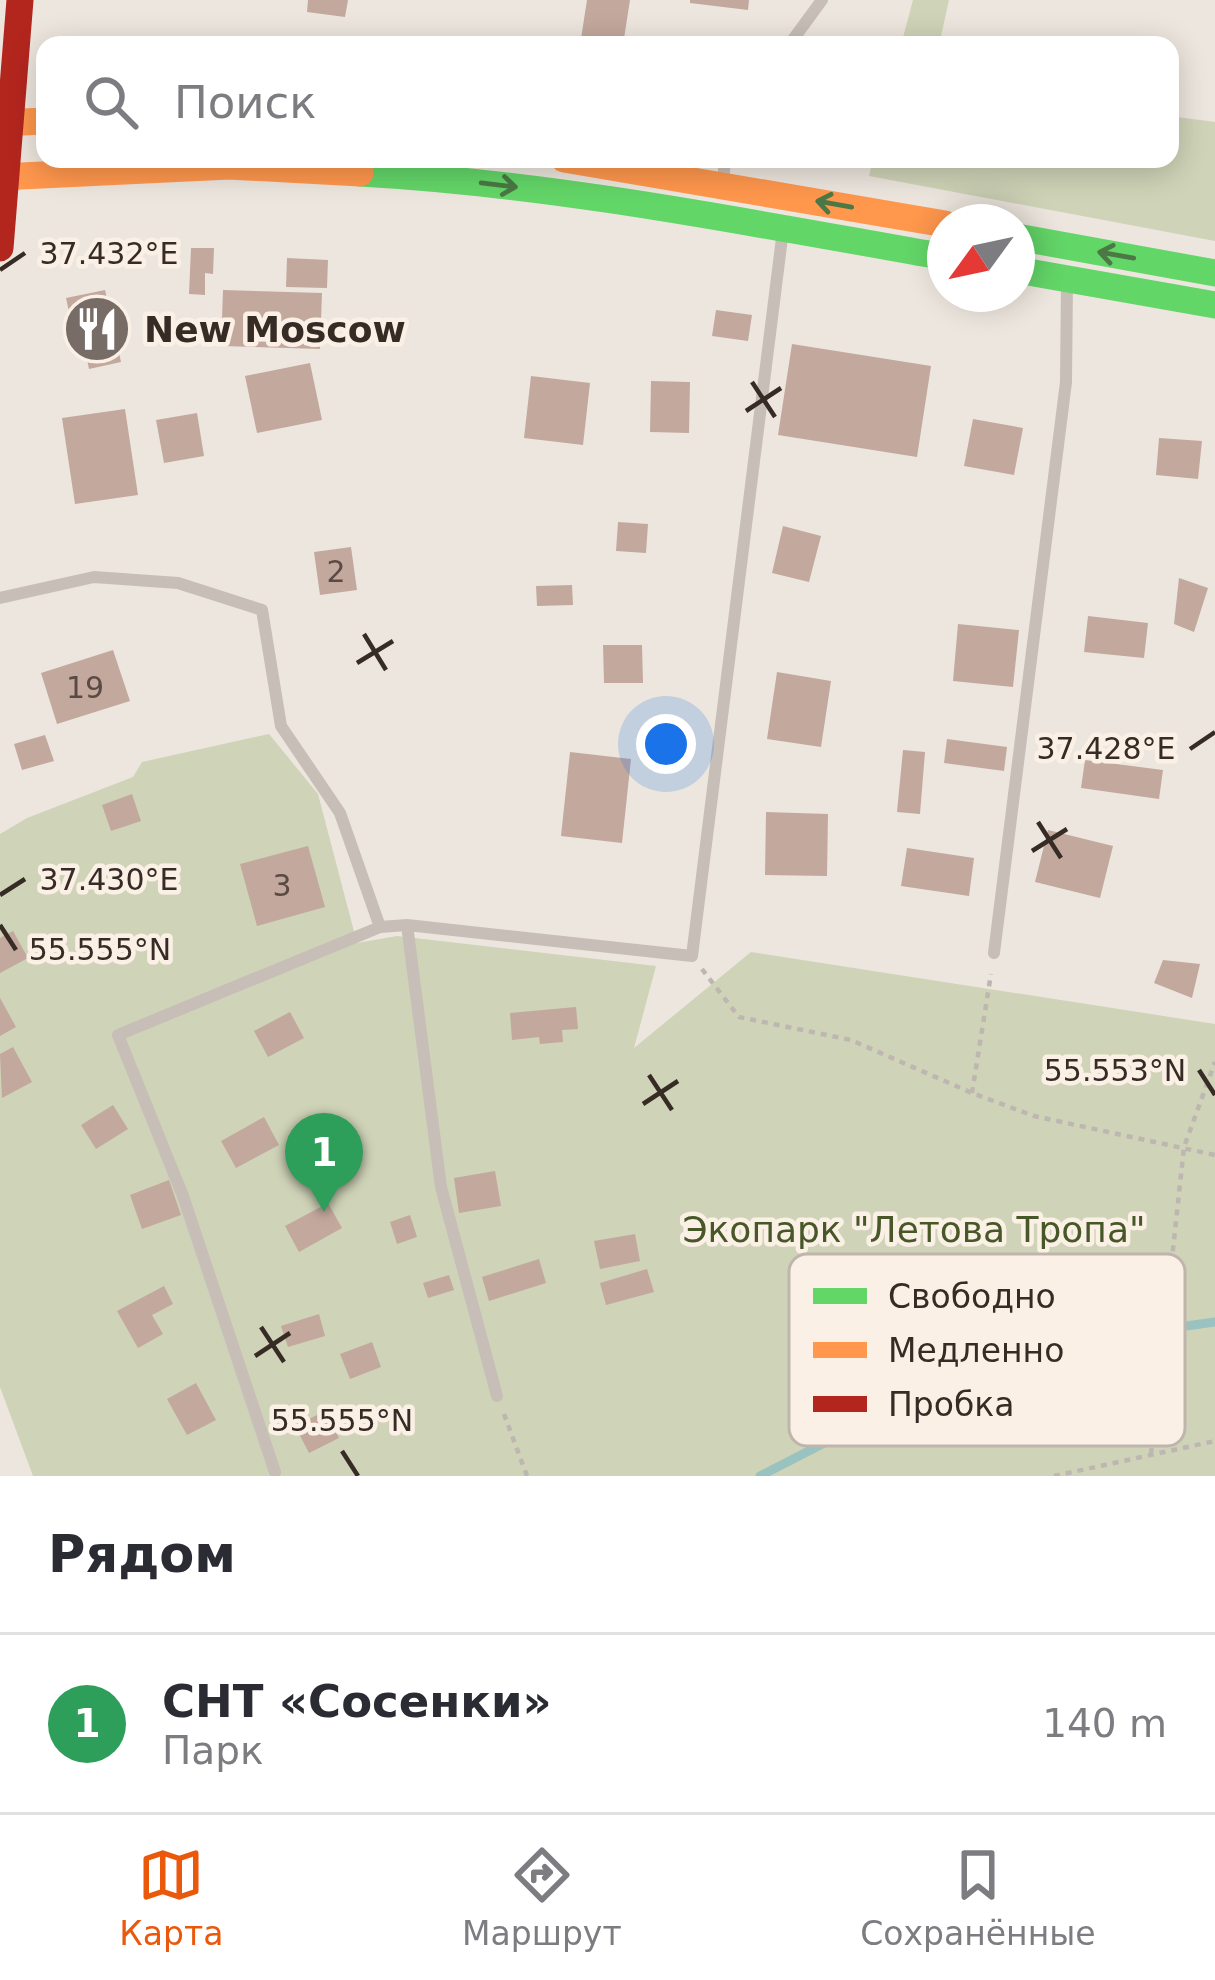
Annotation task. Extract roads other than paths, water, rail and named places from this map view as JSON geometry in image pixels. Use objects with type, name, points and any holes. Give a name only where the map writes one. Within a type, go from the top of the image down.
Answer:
[{"type":"main road","points":[[0,248],[5,122],[20,0]]},
{"type":"main road","points":[[5,122],[36,121]]},
{"type":"main road","points":[[2,176],[184,168]]},
{"type":"main road","points":[[277,168],[445,178],[617,200],[927,254]]},
{"type":"main road","points":[[684,168],[724,171],[927,220]]},
{"type":"main road","points":[[1035,240],[1215,273]]},
{"type":"main road","points":[[1035,273],[1215,304]]},
{"type":"lane","points":[[795,36],[821,0]]},
{"type":"lane","points":[[275,1472],[183,1196],[118,1035],[380,927],[407,925],[692,956],[783,229]]},
{"type":"lane","points":[[994,953],[1066,382],[1067,279]]},
{"type":"lane","points":[[0,598],[94,577],[178,583],[262,610],[281,726],[340,813],[380,927]]},
{"type":"lane","points":[[407,925],[441,1187],[497,1396]]},
{"type":"waterway","points":[[1185,1326],[1215,1322]]},
{"type":"waterway","points":[[760,1476],[818,1446]]},
{"type":"place","name":"New Moscow","points":[[97,329]]},
{"type":"place","name":"СНТ «Сосенки»","points":[[324,1212]]},
{"type":"park label","name":"Экопарк \"Летова Тропа\"","points":[[914,1229]]}]
